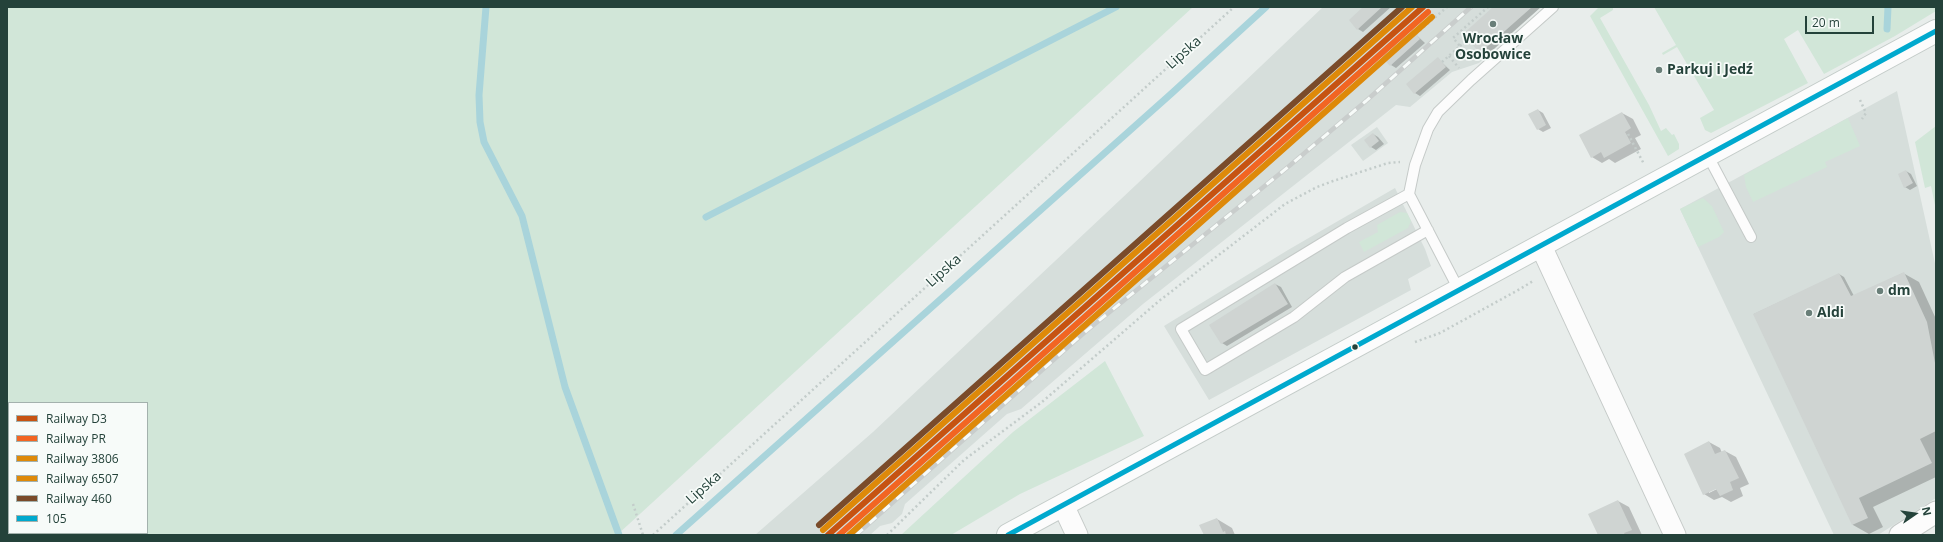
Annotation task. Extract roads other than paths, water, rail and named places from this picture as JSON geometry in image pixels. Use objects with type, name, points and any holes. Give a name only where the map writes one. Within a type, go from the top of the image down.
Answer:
[{"type":"main road","points":[[1008,535],[1936,31]]},
{"type":"street","points":[[1541,246],[1676,535]]},
{"type":"street","points":[[1064,505],[1077,535]]},
{"type":"street","points":[[1900,535],[1936,512]]},
{"type":"lane","points":[[1459,290],[1409,194],[1415,165],[1428,129],[1438,112],[1471,80],[1553,7]]},
{"type":"lane","points":[[1708,156],[1720,176],[1750,237]]},
{"type":"lane","points":[[1409,194],[1347,228],[1181,329],[1206,370],[1294,317],[1345,277],[1428,230]]},
{"type":"waterway","points":[[486,7],[479,95],[480,122],[484,142],[522,216],[565,387],[619,535]]},
{"type":"waterway","points":[[706,217],[1116,7]]},
{"type":"waterway","points":[[676,535],[1172,93],[1266,7]]},
{"type":"waterway","points":[[1887,29],[1888,7]]},
{"type":"railway","points":[[856,535],[1085,332],[1288,167],[1366,101],[1471,7]]},
{"type":"rail line","name":"460","points":[[819,525],[1402,7]]},
{"type":"rail line","name":"3806","points":[[823,530],[1412,7]]},
{"type":"rail line","name":"D3","points":[[828,535],[1423,7]]},
{"type":"rail line","name":"PR","points":[[839,535],[1428,12]]},
{"type":"rail line","name":"6507","points":[[849,535],[1432,17]]},
{"type":"place","name":"Wrocław Osobowice","points":[[1493,24]]},
{"type":"place","name":"Parkuj i Jedź","points":[[1659,70]]},
{"type":"place","name":"dm","points":[[1880,291]]},
{"type":"place","name":"Aldi","points":[[1809,313]]}]
